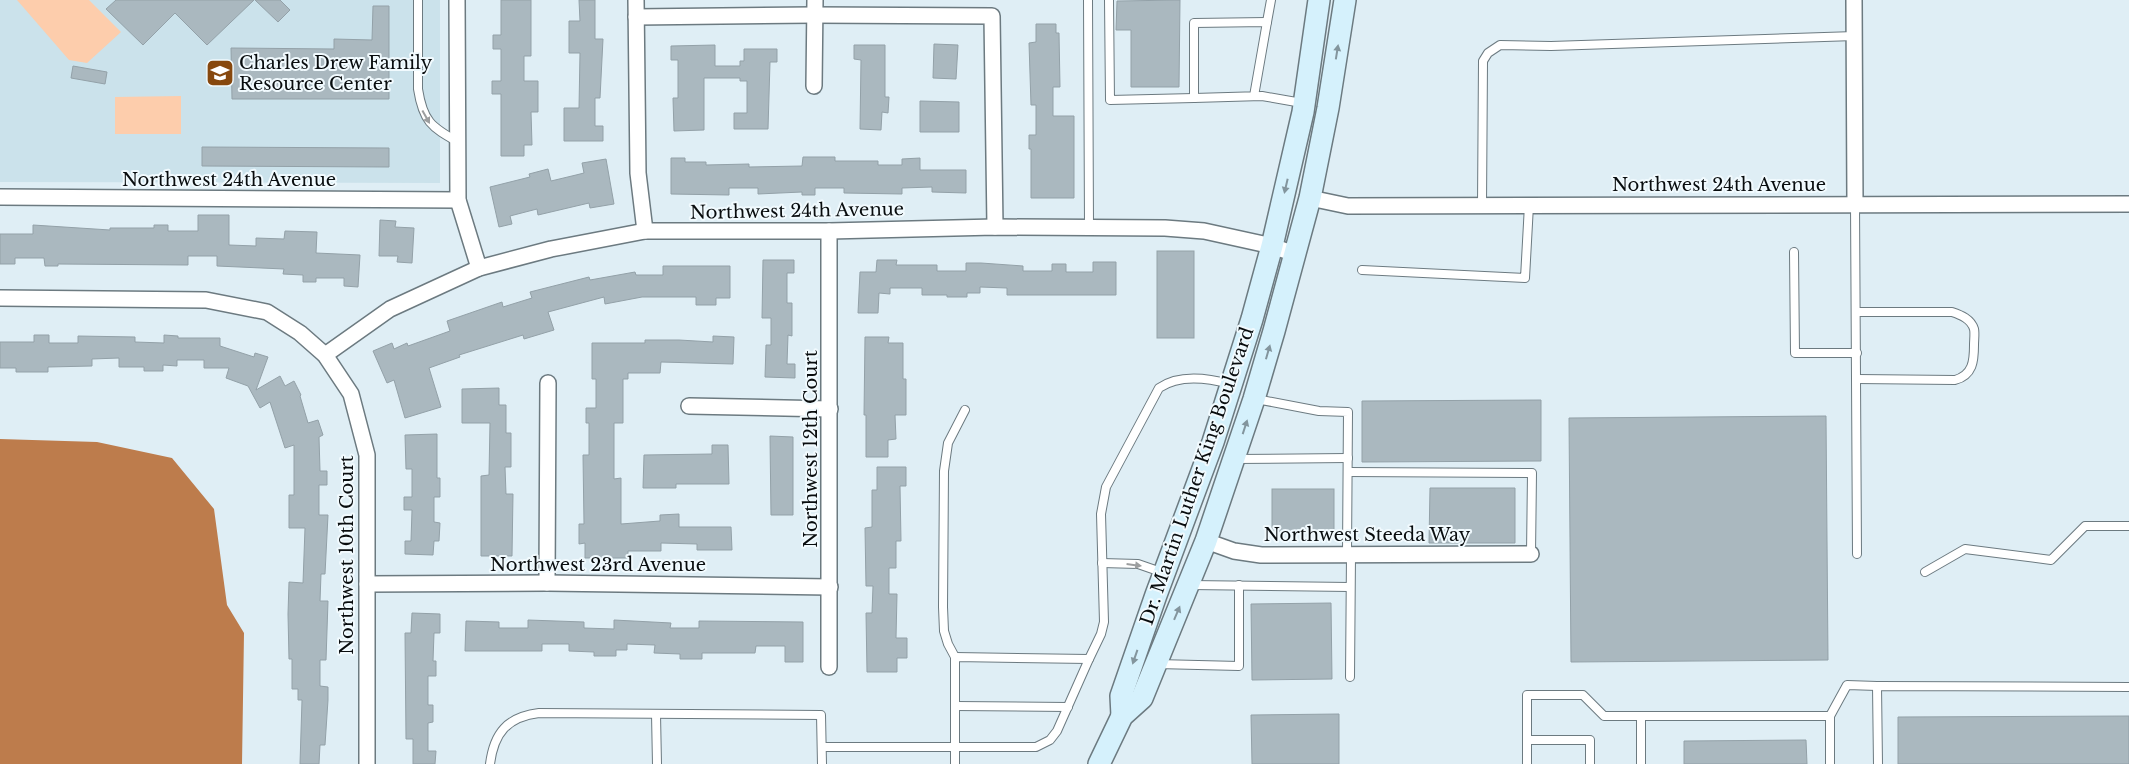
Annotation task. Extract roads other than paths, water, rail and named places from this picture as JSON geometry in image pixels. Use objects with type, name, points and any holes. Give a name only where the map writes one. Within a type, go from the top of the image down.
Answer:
[{"type":"main road","name":"Dr. Martin Luther King Boulevard","points":[[1122,716],[1121,696],[1213,442],[1252,319],[1272,246],[1304,103],[1319,0]]},
{"type":"main road","name":"Dr. Martin Luther King Boulevard","points":[[1099,764],[1122,716],[1142,698],[1206,541],[1254,399],[1310,198],[1328,108],[1345,0]]},
{"type":"main road","points":[[1310,198],[1305,160],[1320,78],[1311,53]]},
{"type":"street","points":[[457,0],[458,200],[479,268]]},
{"type":"street","points":[[636,0],[638,173],[645,231]]},
{"type":"street","points":[[1854,0],[1855,203]]},
{"type":"street","points":[[636,17],[814,8],[992,16],[995,227]]},
{"type":"street","points":[[814,8],[814,86]]},
{"type":"street","name":"Northwest 24th Avenue","points":[[0,197],[458,200]]},
{"type":"street","name":"Northwest 24th Avenue","points":[[1310,198],[1348,206],[1855,203],[2129,204]]},
{"type":"street","name":"Northwest 24th Avenue","points":[[325,355],[390,309],[479,268],[551,249],[645,231],[829,231],[995,227],[1165,228],[1204,231],[1272,246],[1295,254]]},
{"type":"street","name":"Northwest 12th Court","points":[[829,231],[829,668]]},
{"type":"street","name":"Northwest 10th Court","points":[[0,298],[206,300],[267,312],[300,332],[325,355],[351,394],[367,455],[367,764]]},
{"type":"street","points":[[547,583],[548,383]]},
{"type":"street","points":[[689,406],[830,409]]},
{"type":"street","name":"Northwest Steeda Way","points":[[1206,541],[1234,551],[1261,555],[1531,554]]},
{"type":"street","name":"Northwest 23rd Avenue","points":[[367,584],[547,583],[830,587]]},
{"type":"lane","points":[[418,0],[418,90],[420,103],[425,117],[430,124],[458,142]]},
{"type":"lane","points":[[1088,0],[1089,227]]},
{"type":"lane","points":[[1109,0],[1110,100],[1254,96],[1304,103]]},
{"type":"lane","points":[[1254,96],[1271,0]]},
{"type":"lane","points":[[1194,98],[1194,23],[1268,22]]},
{"type":"lane","points":[[1482,205],[1483,61],[1488,53],[1500,45],[1550,46],[1855,36]]},
{"type":"lane","points":[[1855,203],[1857,554]]},
{"type":"lane","points":[[1362,270],[1525,278],[1528,205]]},
{"type":"lane","points":[[1794,252],[1795,353],[1857,353]]},
{"type":"lane","points":[[1857,312],[1952,312],[1966,318],[1974,329],[1974,362],[1963,378],[1955,380],[1857,379]]},
{"type":"lane","points":[[822,748],[1036,746],[1050,740],[1057,731],[1068,707],[1101,634],[1104,622],[1101,514],[1106,487],[1159,388],[1175,380],[1186,379],[1214,379],[1231,384]]},
{"type":"lane","points":[[1254,399],[1319,412],[1348,412],[1350,677]]},
{"type":"lane","points":[[956,764],[955,658],[948,644],[944,623],[944,472],[948,443],[965,410]]},
{"type":"lane","points":[[1234,459],[1348,458]]},
{"type":"lane","points":[[1348,472],[1532,473],[1531,554]]},
{"type":"lane","points":[[1925,572],[1965,549],[2051,560],[2086,526],[2129,526]]},
{"type":"lane","points":[[1102,563],[1138,564],[1164,573]]},
{"type":"lane","points":[[1188,585],[1350,587]]},
{"type":"lane","points":[[1155,664],[1239,666],[1239,585]]},
{"type":"lane","points":[[955,658],[1089,659]]},
{"type":"lane","points":[[1830,764],[1830,716],[1847,685],[2129,686]]},
{"type":"lane","points":[[1877,686],[1878,764]]},
{"type":"lane","points":[[1527,764],[1527,695],[1583,695],[1604,716],[1830,716]]},
{"type":"lane","points":[[955,706],[1068,707]]},
{"type":"lane","points":[[490,764],[498,735],[504,727],[529,714],[821,715],[822,764]]},
{"type":"lane","points":[[656,714],[657,764]]},
{"type":"lane","points":[[1641,716],[1641,764]]},
{"type":"lane","points":[[1527,740],[1590,740],[1590,764]]},
{"type":"place","name":"Charles Drew Family Resource Center","points":[[220,73]]}]
